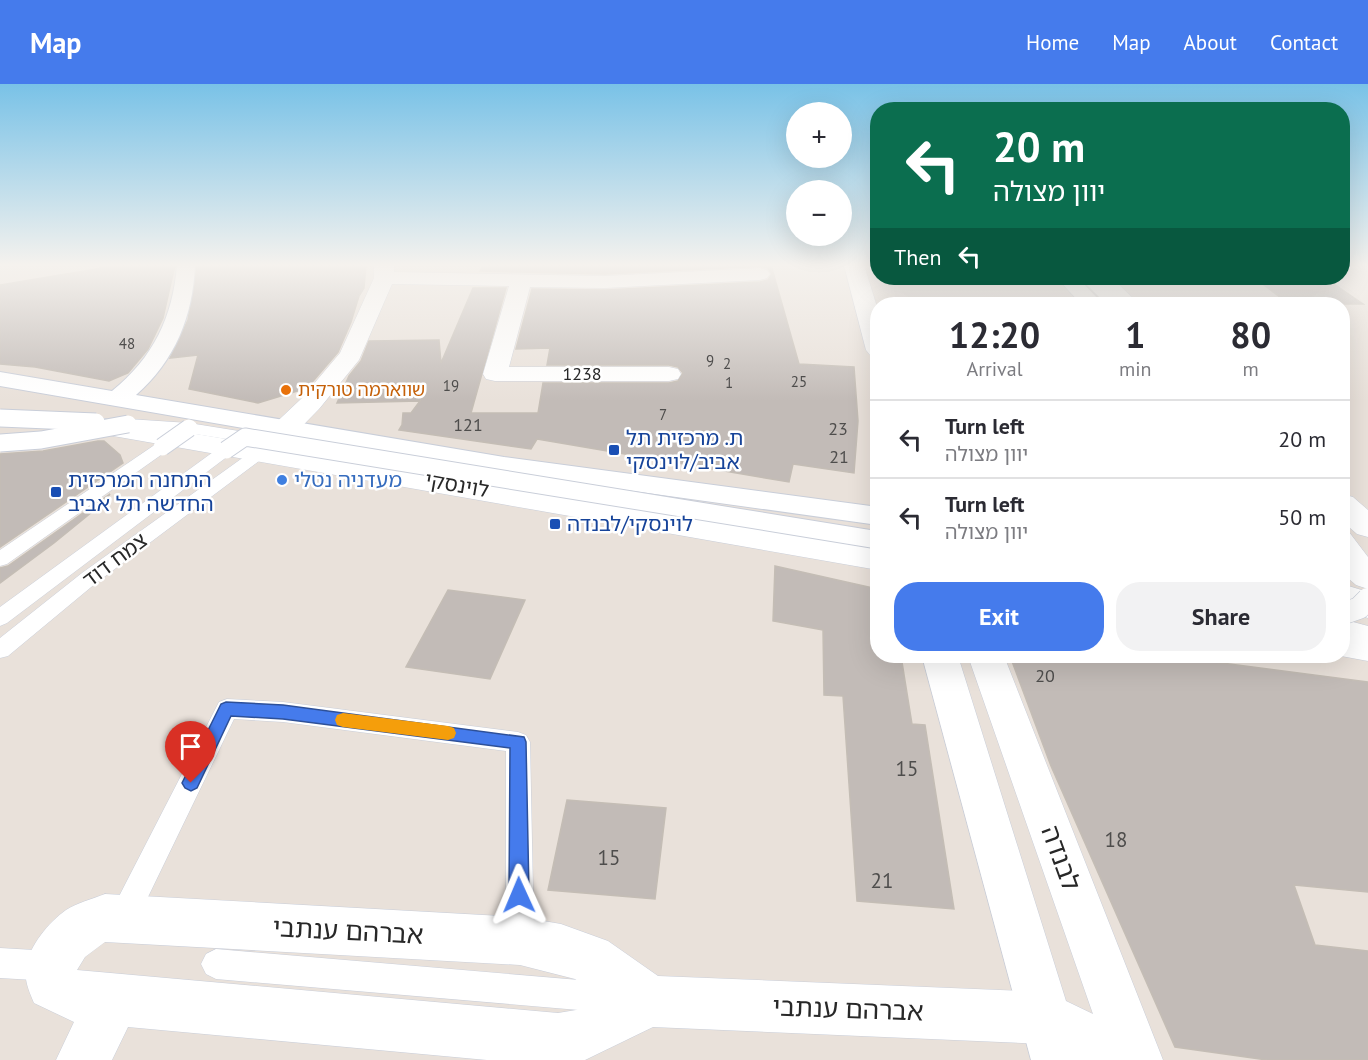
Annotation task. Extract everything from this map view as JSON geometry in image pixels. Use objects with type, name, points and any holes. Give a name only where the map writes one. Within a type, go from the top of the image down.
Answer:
[{"type":"street","points":[[116,400],[151,368],[181,311]]},
{"type":"street","points":[[253,444],[288,428],[351,355],[368,311]]},
{"type":"street","name":"1238","points":[[513,311],[495,374],[669,374]]},
{"type":"street","name":"לוינסקי","points":[[0,379],[504,465],[870,515]]},
{"type":"street","name":"לוינסקי","points":[[0,411],[253,444],[870,557]]},
{"type":"street","points":[[1350,511],[1368,527]]},
{"type":"street","points":[[1350,561],[1368,577]]},
{"type":"street","points":[[1350,599],[1368,605]]},
{"type":"street","points":[[1350,643],[1368,646]]},
{"type":"street","points":[[942,663],[1058,1046],[1126,1060]]},
{"type":"street","name":"לבנדה","points":[[989,663],[1136,1060]]},
{"type":"street","name":"אברהם ענתבי","points":[[650,1001],[578,1046],[576,1037],[558,1040],[74,996],[52,985],[51,966],[68,940],[85,926],[105,918],[520,941],[561,949],[591,959],[650,1001],[1058,1046]]},
{"type":"street","points":[[83,1060],[114,1000]]},
{"type":"lane","points":[[0,418],[189,428],[253,444],[870,539]]},
{"type":"lane","points":[[0,443],[40,440],[128,424]]},
{"type":"lane","points":[[0,560],[189,428]]},
{"type":"lane","points":[[0,618],[253,444]]},
{"type":"lane","name":"צמח דוד","points":[[0,650],[253,444]]},
{"type":"lane","points":[[1350,547],[1364,566],[1368,577]]},
{"type":"lane","points":[[1350,611],[1359,608],[1368,599]]},
{"type":"lane","points":[[1350,629],[1368,634]]},
{"type":"lane","points":[[123,918],[226,709],[238,709],[283,712],[518,742],[520,941]]},
{"type":"lane","points":[[0,963],[51,966]]},
{"type":"lane","points":[[216,963],[650,1001]]},
{"type":"building","points":[[0,311],[165,311],[148,349],[128,373],[109,381],[35,367],[0,364]]},
{"type":"building","points":[[190,311],[355,311],[338,352],[307,388],[258,403],[189,389],[198,355],[170,358],[188,320]]},
{"type":"building","points":[[463,311],[500,311],[471,413],[538,413],[543,383],[669,383],[678,381],[683,373],[678,367],[669,365],[547,365],[550,348],[516,349],[526,311],[784,311],[799,364],[854,367],[858,421],[854,473],[793,464],[789,482],[537,439],[531,449],[399,430],[403,413],[411,413],[420,401],[337,403],[349,376],[361,361],[369,341],[439,340],[441,363]]},
{"type":"building","points":[[104,441],[120,455],[123,463],[0,547],[0,454],[43,451]]},
{"type":"building","points":[[110,494],[103,503],[54,543],[0,583],[0,568],[8,566]]},
{"type":"building","points":[[775,566],[870,587],[870,663],[902,663],[912,724],[925,725],[954,909],[857,901],[843,696],[824,695],[823,630],[773,621]]},
{"type":"building","points":[[448,590],[525,600],[490,679],[406,667]]},
{"type":"building","points":[[1013,663],[1222,663],[1368,682],[1368,892],[1294,885],[1315,945],[1368,951],[1368,1060],[1267,1060],[1175,1047],[1051,766]]},
{"type":"building","points":[[567,800],[666,808],[655,899],[548,890]]},
{"type":"slow traffic","points":[[343,720],[448,733]]},
{"type":"place","name":"שווארמה טורקית","points":[[286,390]]},
{"type":"place","name":"ת. מרכזית תל אביב/לוינסקי","points":[[614,450]]},
{"type":"place","name":"מעדניה נטלי","points":[[282,480]]},
{"type":"place","name":"התחנה המרכזית החדשה תל אביב","points":[[56,492]]},
{"type":"place","name":"לוינסקי/לבנדה","points":[[555,524]]},
{"type":"route","points":[[191,783],[226,709],[283,712],[518,742],[519,895]]}]
